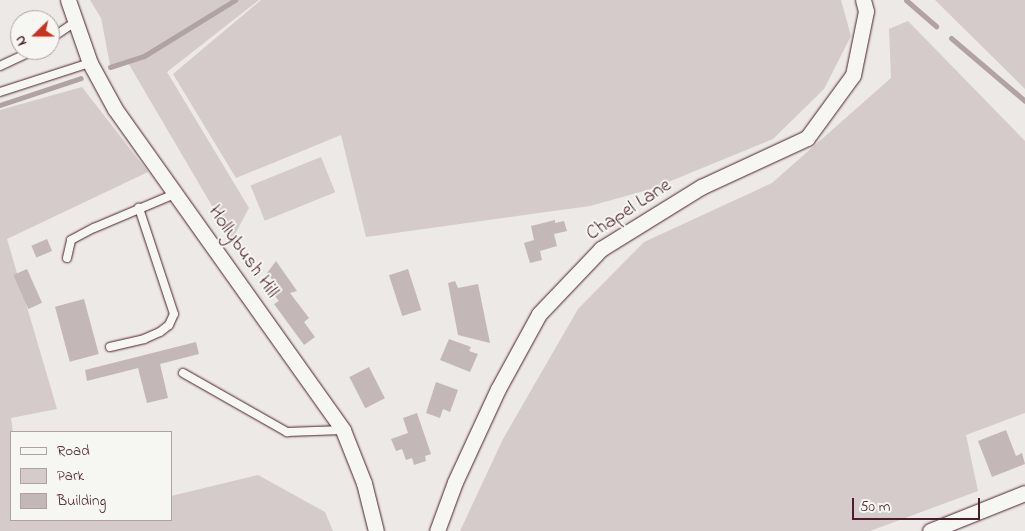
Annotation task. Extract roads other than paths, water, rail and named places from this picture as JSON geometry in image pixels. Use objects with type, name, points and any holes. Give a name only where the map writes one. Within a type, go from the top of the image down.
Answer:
[{"type":"street","name":"Hollybush Hill","points":[[68,0],[74,23],[90,63],[115,109],[177,193],[343,430],[364,483],[376,531]]},
{"type":"street","name":"Chapel Lane","points":[[437,531],[455,482],[498,389],[539,314],[601,249],[701,187],[807,138],[853,75],[866,11],[863,0]]},
{"type":"street","points":[[930,531],[1025,493]]},
{"type":"lane","points":[[60,32],[74,23]]},
{"type":"lane","points":[[0,66],[13,60]]},
{"type":"lane","points":[[0,92],[90,63]]},
{"type":"lane","points":[[67,258],[71,240],[139,208],[177,193]]},
{"type":"lane","points":[[110,347],[144,339],[160,332],[169,325],[174,314],[139,208]]},
{"type":"lane","points":[[183,373],[288,432],[343,430]]},
{"type":"waterway","points":[[110,67],[144,56],[235,0]]},
{"type":"waterway","points":[[906,0],[936,26]]},
{"type":"waterway","points":[[951,38],[1025,101]]},
{"type":"waterway","points":[[0,105],[81,78]]}]
